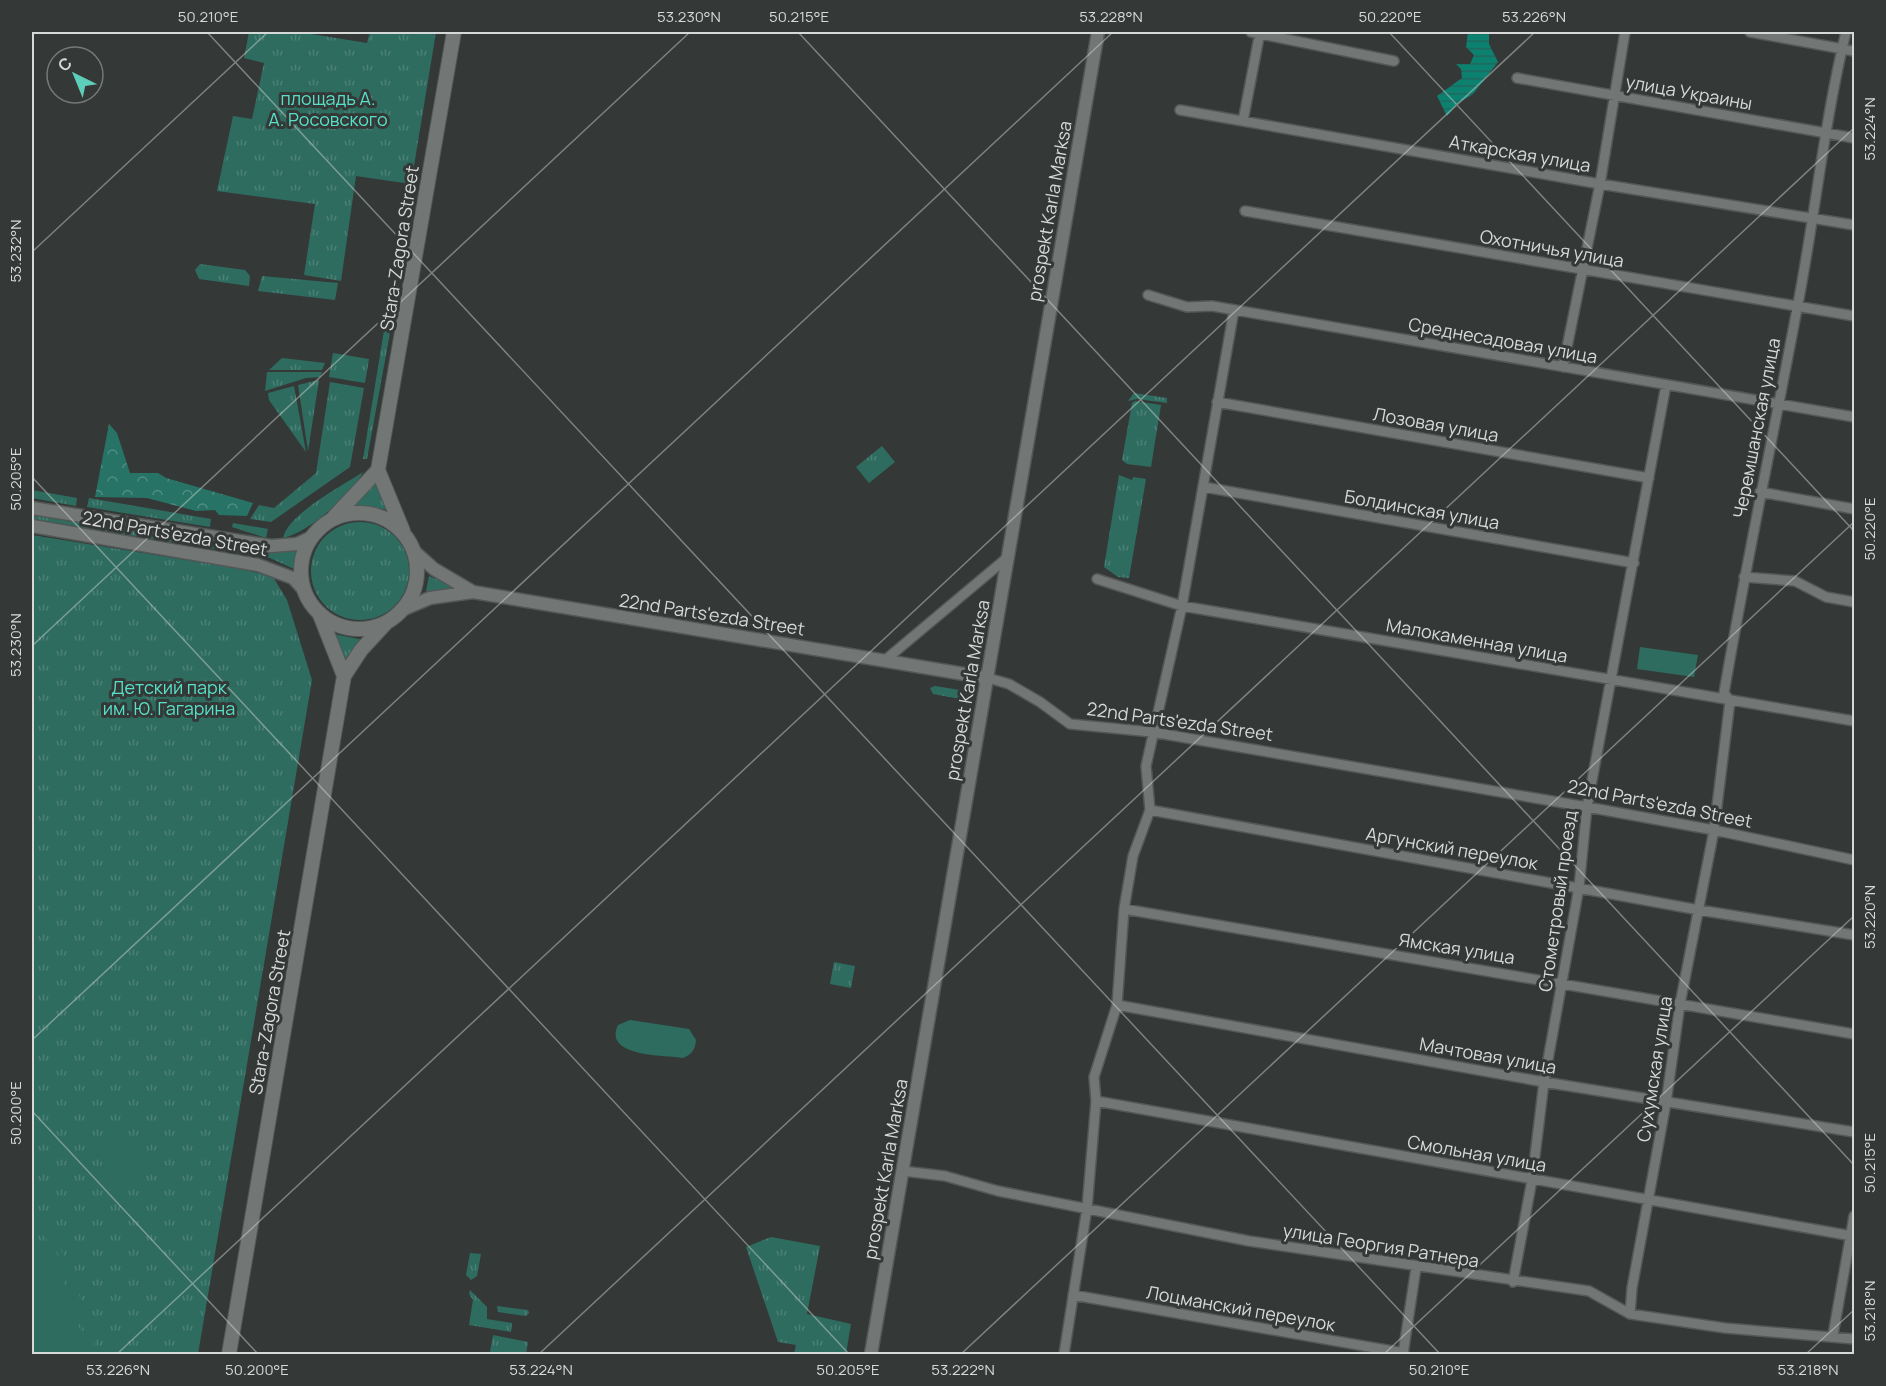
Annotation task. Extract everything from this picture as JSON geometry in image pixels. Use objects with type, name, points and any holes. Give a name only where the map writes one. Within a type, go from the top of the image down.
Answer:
[{"type":"main road","name":"Stara-Zagora Street","points":[[378,470],[454,32]]},
{"type":"main road","points":[[320,615],[344,628],[363,630],[385,624],[404,609],[413,594],[418,573],[415,552],[405,535],[378,470],[312,537],[304,553],[301,571],[305,591],[320,615],[344,676]]},
{"type":"main road","points":[[334,517],[353,513],[371,514],[390,522],[405,535]]},
{"type":"main road","name":"Stara-Zagora Street","points":[[229,1354],[344,676],[361,650],[385,624]]},
{"type":"street","name":"prospekt Karla Marksa","points":[[871,1354],[1098,32]]},
{"type":"street","points":[[1242,121],[1257,32],[1394,61]]},
{"type":"street","points":[[1563,367],[1600,184],[1625,32]]},
{"type":"street","points":[[1750,32],[1854,51]]},
{"type":"street","name":"Черемшанская улица","points":[[1714,830],[1730,700],[1724,693],[1760,492],[1798,307],[1811,218],[1846,32]]},
{"type":"street","name":"улица Украины","points":[[1517,78],[1854,138]]},
{"type":"street","name":"Аткарская улица","points":[[1180,110],[1600,184],[1854,225]]},
{"type":"street","name":"Охотничья улица","points":[[1245,211],[1854,316]]},
{"type":"street","name":"Среднесадовая улица","points":[[1148,295],[1187,307],[1212,306],[1854,417]]},
{"type":"street","points":[[1064,1354],[1087,1208],[1096,1101],[1094,1077],[1117,1005],[1124,909],[1133,856],[1149,810],[1146,766],[1182,606],[1234,310]]},
{"type":"street","name":"Стометровый проезд","points":[[1513,1282],[1532,1180],[1544,1082],[1579,887],[1587,807],[1666,385]]},
{"type":"street","name":"Лозовая улица","points":[[1217,402],[1649,478]]},
{"type":"street","name":"Болдинская улица","points":[[1204,487],[1634,563]]},
{"type":"street","points":[[1760,492],[1854,509]]},
{"type":"street","name":"22nd Parts'ezda Street","points":[[32,508],[271,546],[297,544],[312,537]]},
{"type":"street","name":"22nd Parts'ezda Street","points":[[32,526],[258,565],[293,578],[305,591]]},
{"type":"street","name":"22nd Parts'ezda Street","points":[[415,552],[434,569],[473,592],[988,678],[1009,684],[1041,702],[1070,724],[1152,732],[1587,807],[1714,830],[1854,860]]},
{"type":"street","points":[[884,661],[1008,557]]},
{"type":"street","points":[[1744,577],[1795,581],[1826,597],[1854,602]]},
{"type":"street","name":"Малокаменная улица","points":[[1097,579],[1182,606],[1854,721]]},
{"type":"street","points":[[404,609],[430,598],[473,592]]},
{"type":"street","name":"Аргунский переулок","points":[[1149,810],[1699,910],[1854,935]]},
{"type":"street","name":"Сухумская улица","points":[[1630,1314],[1632,1288],[1666,1103],[1680,1004],[1714,830]]},
{"type":"street","name":"Ямская улица","points":[[1124,909],[1562,982],[1854,1034]]},
{"type":"street","name":"Мачтовая улица","points":[[1117,1005],[1544,1082],[1854,1132]]},
{"type":"street","name":"Смольная улица","points":[[1096,1101],[1648,1202],[1852,1236]]},
{"type":"street","name":"улица Георгия Ратнера","points":[[903,1171],[945,1176],[998,1191],[1249,1241],[1416,1268],[1588,1291],[1630,1314],[1725,1328],[1833,1335],[1854,1339]]},
{"type":"street","points":[[1833,1335],[1854,1216]]},
{"type":"street","points":[[1404,1354],[1416,1268]]},
{"type":"street","name":"Лоцманский переулок","points":[[1074,1295],[1404,1354]]},
{"type":"green space","name":"площадь А. А. Росовского","points":[[249,32],[299,32],[367,43],[370,32],[436,32],[411,184],[356,176],[341,281],[304,275],[315,204],[217,191],[233,116],[252,119],[264,63],[244,58]]},
{"type":"green space","points":[[200,264],[245,270],[250,276],[249,286],[199,279],[195,270]]},
{"type":"green space","points":[[262,276],[338,283],[335,300],[258,291]]},
{"type":"green space","points":[[386,318],[392,322],[367,459],[363,459]]},
{"type":"green space","points":[[333,353],[369,359],[365,383],[329,377]]},
{"type":"green space","points":[[282,358],[325,363],[322,370],[269,370]]},
{"type":"green space","points":[[267,372],[322,372],[320,377],[306,378],[265,391]]},
{"type":"green space","points":[[319,380],[308,451],[298,385]]},
{"type":"green space","points":[[330,382],[364,388],[350,467],[271,522],[250,519],[259,505],[274,508],[316,473]]},
{"type":"green space","points":[[294,386],[306,452],[269,400],[268,393]]},
{"type":"green space","points":[[1134,393],[1167,398],[1167,403],[1137,399],[1128,401]]},
{"type":"green space","points":[[1135,401],[1161,405],[1151,467],[1127,464],[1122,460],[1132,403]]},
{"type":"green space","points":[[109,424],[117,433],[130,473],[158,473],[166,478],[253,503],[247,516],[219,515],[215,510],[196,511],[147,498],[95,497]]},
{"type":"green space","points":[[882,446],[895,462],[869,483],[856,467]]},
{"type":"green space","points":[[363,472],[349,491],[316,521],[293,535],[283,538],[287,529],[305,510]]},
{"type":"green space","points":[[1119,475],[1132,480],[1133,477],[1146,479],[1129,578],[1118,577],[1104,567]]},
{"type":"green space","points":[[377,478],[388,510],[355,505]]},
{"type":"green space","points":[[32,490],[77,498],[76,506],[32,498]]},
{"type":"green space","points":[[89,498],[211,519],[210,527],[87,507]]},
{"type":"green space","points":[[32,514],[248,550],[271,553],[297,550],[294,569],[270,558],[32,519]]},
{"type":"green space","points":[[360,522],[379,526],[395,536],[405,552],[409,571],[405,590],[395,606],[379,616],[360,620],[341,616],[325,606],[315,590],[311,571],[315,552],[325,536],[341,526]]},
{"type":"green space","points":[[233,523],[268,529],[266,538],[232,527]]},
{"type":"green space","name":"Детский парк им. Ю. Гагарина","points":[[32,535],[242,569],[273,577],[287,600],[312,680],[198,1354],[32,1354]]},
{"type":"green space","points":[[429,576],[457,588],[456,591],[426,591]]},
{"type":"green space","points":[[333,634],[364,640],[346,668]]},
{"type":"green space","points":[[1640,647],[1698,655],[1694,677],[1637,669]]},
{"type":"green space","points":[[935,686],[960,690],[967,694],[966,700],[933,694],[930,688]]},
{"type":"green space","points":[[834,962],[855,966],[851,988],[830,984]]},
{"type":"green space","points":[[630,1020],[689,1029],[696,1040],[694,1049],[683,1058],[650,1055],[627,1049],[619,1043],[616,1035],[618,1025]]},
{"type":"green space","points":[[124,1129],[134,1148],[103,1164],[93,1145]]},
{"type":"green space","points":[[135,1149],[145,1168],[113,1185],[103,1166]]},
{"type":"green space","points":[[32,1226],[49,1232],[58,1244],[79,1294],[96,1354],[90,1354],[88,1341],[57,1251],[44,1236],[32,1233]]},
{"type":"green space","points":[[771,1237],[820,1246],[807,1314],[851,1324],[846,1354],[794,1354],[796,1345],[778,1342],[746,1247]]},
{"type":"green space","points":[[52,1247],[88,1353],[32,1352],[32,1254]]},
{"type":"green space","points":[[470,1253],[481,1254],[477,1276],[471,1280],[466,1275]]},
{"type":"green space","points":[[470,1290],[487,1307],[487,1319],[512,1323],[511,1332],[469,1325],[473,1300],[469,1294]]},
{"type":"green space","points":[[497,1306],[528,1310],[529,1313],[526,1316],[498,1312]]},
{"type":"green space","points":[[493,1335],[528,1342],[526,1354],[490,1352]]},
{"type":"shaded area","points":[[1468,32],[1489,34],[1489,44],[1498,62],[1473,94],[1457,104],[1447,116],[1437,96],[1462,78],[1461,69],[1456,64],[1470,64],[1474,55],[1466,47]]}]
